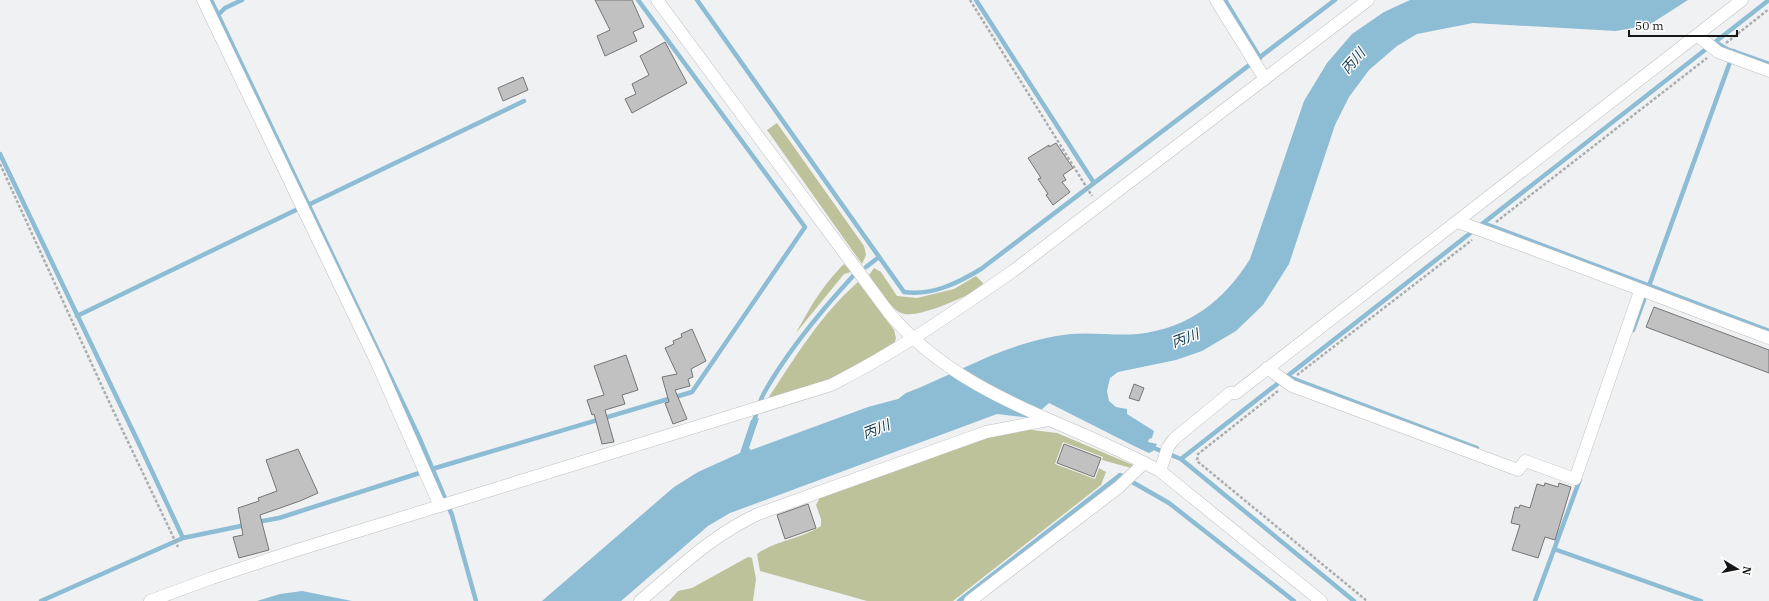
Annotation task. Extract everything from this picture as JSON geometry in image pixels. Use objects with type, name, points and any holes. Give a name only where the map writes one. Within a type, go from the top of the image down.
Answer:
[{"type":"street","points":[[203,0],[374,357],[424,471],[445,505]]},
{"type":"street","points":[[657,0],[889,313],[916,341],[975,385],[1160,471],[1321,601]]},
{"type":"street","points":[[1216,0],[1262,75]]},
{"type":"street","points":[[150,601],[212,578],[287,554],[832,385],[857,373],[916,341],[1013,271],[1262,75],[1368,0]]},
{"type":"street","points":[[1160,471],[1166,452],[1174,439],[1230,393],[1236,393],[1283,378],[1464,224],[1718,48],[1742,0]]},
{"type":"street","points":[[1718,48],[1769,71]]},
{"type":"street","points":[[1464,224],[1488,229],[1644,292],[1769,338]]},
{"type":"street","points":[[1283,378],[1518,470],[1524,461],[1575,479],[1644,292]]},
{"type":"street","points":[[640,601],[712,540],[726,530],[758,514],[986,432],[1033,422],[1044,418]]},
{"type":"street","points":[[970,601],[1127,479],[1144,463]]},
{"type":"path","points":[[970,0],[1089,192]]},
{"type":"path","points":[[1367,601],[1197,461],[1198,454],[1283,378],[1488,229],[1769,9]]},
{"type":"path","points":[[0,164],[111,406],[178,547]]},
{"type":"green space","points":[[777,123],[864,246],[866,255],[862,264],[767,130]]},
{"type":"green space","points":[[844,264],[851,272],[844,274],[796,333],[823,288]]},
{"type":"green space","points":[[874,268],[881,272],[897,296],[917,298],[954,289],[976,276],[983,283],[982,287],[966,296],[942,306],[918,313],[908,314],[901,313],[897,310],[884,296],[869,275]]},
{"type":"green space","points":[[858,282],[894,330],[896,338],[894,344],[828,380],[767,400],[820,323],[832,308]]},
{"type":"green space","points":[[1010,430],[1032,430],[1057,433],[1133,465],[1131,468],[1102,460],[1103,457],[1063,442],[1055,464],[1095,479],[1099,468],[1106,472],[1101,485],[953,601],[867,601],[760,571],[757,554],[764,549],[805,534],[821,526],[821,519],[816,505],[820,497]]},
{"type":"green space","points":[[748,557],[752,558],[756,579],[753,601],[669,601],[678,591],[692,588]]},
{"type":"water","name":"丙川","points":[[1410,0],[1688,0],[1649,25],[1616,31],[1473,23],[1417,34],[1397,46],[1369,70],[1349,97],[1335,125],[1289,264],[1263,305],[1236,331],[1202,351],[1176,360],[1118,372],[1110,378],[1107,391],[1109,401],[1116,407],[1127,409],[1127,414],[1154,431],[1152,438],[1149,439],[1148,442],[1157,444],[1153,451],[1149,453],[1136,447],[1049,403],[1032,418],[997,414],[730,513],[708,526],[621,601],[542,601],[674,487],[698,472],[740,453],[751,420],[759,418],[749,448],[751,450],[868,407],[898,399],[906,393],[988,357],[1021,345],[1046,338],[1071,334],[1138,334],[1156,331],[1189,319],[1203,310],[1217,300],[1229,288],[1250,259],[1304,101],[1327,63],[1352,34],[1384,12]]},
{"type":"water","points":[[302,591],[352,601],[257,601],[280,594]]},
{"type":"building","points":[[595,0],[632,0],[644,27],[633,32],[637,41],[605,56],[597,36],[610,30]]},
{"type":"building","points":[[665,42],[687,83],[632,113],[625,99],[636,94],[632,84],[649,75],[640,56]]},
{"type":"building","points":[[523,77],[528,90],[503,101],[498,88]]},
{"type":"building","points":[[1056,143],[1073,168],[1063,175],[1066,180],[1062,182],[1070,192],[1053,205],[1038,179],[1041,178],[1028,158],[1049,145],[1049,147]]},
{"type":"building","points":[[1654,307],[1769,350],[1769,373],[1646,327]]},
{"type":"building","points":[[692,329],[706,361],[691,369],[693,377],[688,379],[690,386],[675,390],[687,419],[673,424],[665,403],[669,402],[662,377],[677,374],[665,348],[674,344],[673,341],[682,337],[681,334]]},
{"type":"building","points":[[626,355],[638,390],[622,395],[625,404],[605,410],[614,442],[602,444],[594,414],[592,415],[587,400],[604,395],[594,366]]},
{"type":"building","points":[[1134,384],[1144,388],[1139,401],[1129,398]]},
{"type":"building","points":[[1064,444],[1101,458],[1094,477],[1057,463]]},
{"type":"building","points":[[298,449],[318,493],[260,515],[269,550],[239,558],[233,537],[243,535],[238,508],[259,501],[258,498],[277,491],[266,460]]},
{"type":"building","points":[[1545,483],[1558,487],[1559,483],[1571,487],[1555,540],[1545,537],[1538,558],[1512,550],[1520,525],[1511,523],[1515,507],[1519,508],[1520,505],[1530,508],[1537,484],[1544,486]]},
{"type":"building","points":[[808,504],[816,528],[785,539],[777,515]]},
{"type":"waterway","points":[[211,0],[419,437],[452,515],[476,601]]},
{"type":"waterway","points":[[218,15],[225,8],[242,0]]},
{"type":"waterway","points":[[257,522],[279,518],[432,469],[692,392],[805,227],[638,0]]},
{"type":"waterway","points":[[697,0],[904,292],[914,293],[944,287],[981,269],[1335,0]]},
{"type":"waterway","points":[[976,0],[1094,183]]},
{"type":"waterway","points":[[1225,0],[1260,58]]},
{"type":"waterway","points":[[1181,459],[1769,0]]},
{"type":"waterway","points":[[1715,42],[1727,49],[1769,64]]},
{"type":"waterway","points":[[1633,330],[1734,51]]},
{"type":"waterway","points":[[308,205],[524,101]]},
{"type":"waterway","points":[[0,154],[183,538]]},
{"type":"waterway","points":[[77,316],[298,209]]},
{"type":"waterway","points":[[1483,223],[1769,331]]},
{"type":"waterway","points":[[866,267],[879,257]]},
{"type":"waterway","points":[[753,425],[762,397],[783,362],[829,303],[853,276]]},
{"type":"waterway","points":[[1286,376],[1477,448]]},
{"type":"waterway","points":[[1149,446],[1181,459],[1354,601]]},
{"type":"waterway","points":[[959,601],[1120,475],[1169,503],[1294,601]]},
{"type":"waterway","points":[[1535,601],[1580,479]]},
{"type":"waterway","points":[[41,601],[183,538],[246,525]]},
{"type":"waterway","points":[[1554,549],[1701,601]]}]
